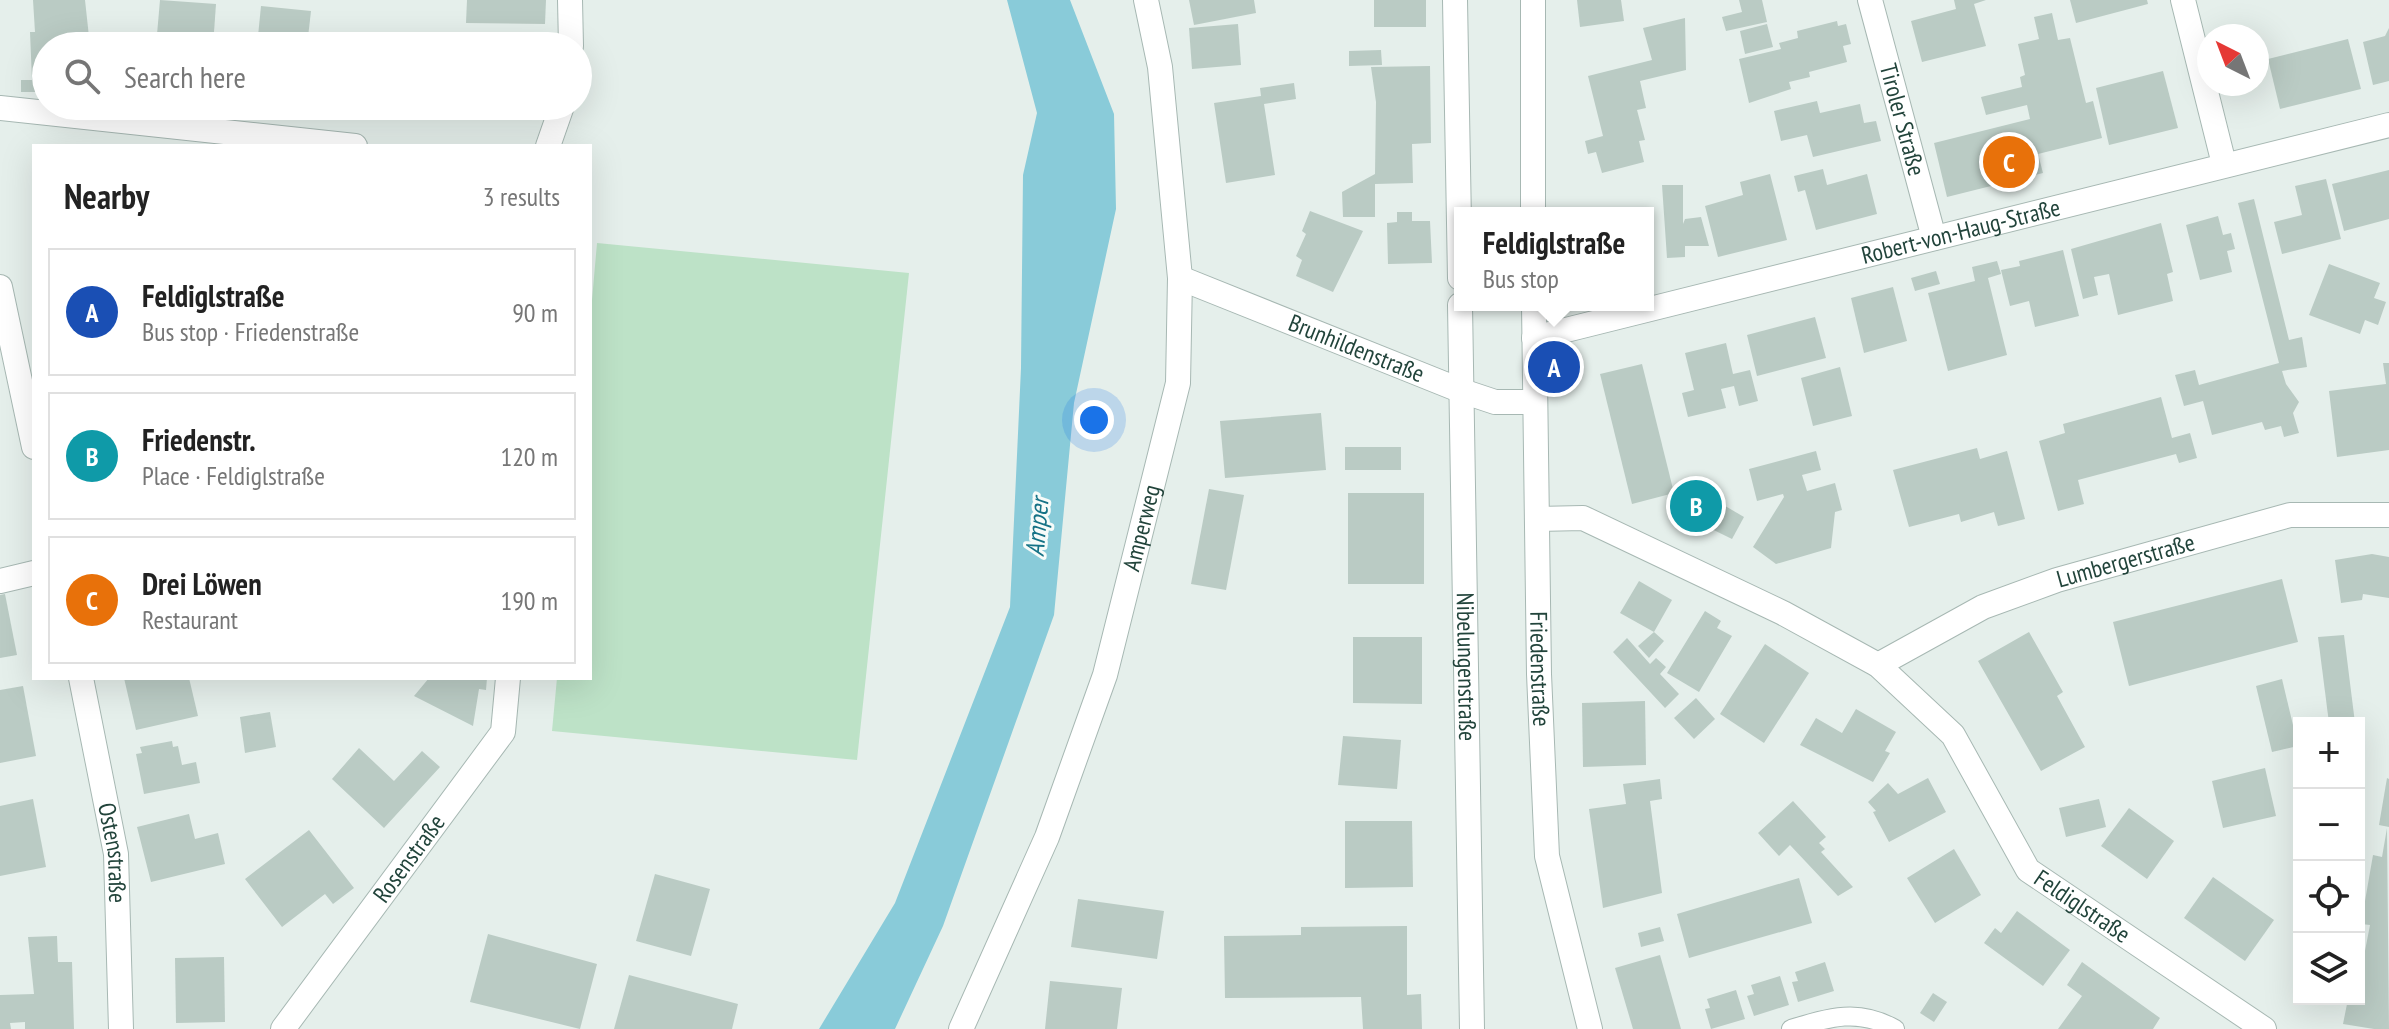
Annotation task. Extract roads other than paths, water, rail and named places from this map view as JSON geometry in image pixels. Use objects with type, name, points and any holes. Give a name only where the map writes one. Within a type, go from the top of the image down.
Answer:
[{"type":"street","points":[[570,0],[571,32]]},
{"type":"street","name":"Amperweg","points":[[961,1029],[1047,837],[1105,675],[1178,383],[1180,278],[1160,67],[1146,0]]},
{"type":"street","points":[[1455,0],[1459,207]]},
{"type":"street","points":[[1533,0],[1533,207]]},
{"type":"street","name":"Tiroler Straße","points":[[1870,0],[1934,238]]},
{"type":"street","points":[[2183,0],[2224,164]]},
{"type":"street","points":[[0,108],[32,111]]},
{"type":"street","points":[[112,120],[336,144]]},
{"type":"street","points":[[549,144],[557,120]]},
{"type":"street","name":"Robert-von-Haug-Straße","points":[[1654,308],[2389,125]]},
{"type":"street","name":"Brunhildenstraße","points":[[1180,278],[1462,391],[1495,402],[1535,402]]},
{"type":"street","points":[[0,287],[32,438]]},
{"type":"street","name":"Nibelungenstraße","points":[[1460,311],[1472,1029]]},
{"type":"street","name":"Friedenstraße","points":[[1534,311],[1539,674],[1547,856],[1590,1029]]},
{"type":"street","name":"Robert-von-Haug-Straße","points":[[1534,338],[1642,311]]},
{"type":"street","name":"Lumbergerstraße","points":[[1878,665],[1983,607],[2057,580],[2290,515],[2389,515]]},
{"type":"street","name":"Feldiglstraße","points":[[1537,519],[1583,518],[1783,613],[1878,665],[1953,735],[2028,870],[2264,1029]]},
{"type":"street","points":[[0,581],[32,573]]},
{"type":"street","name":"Ostenstraße","points":[[81,680],[116,854],[121,1029]]},
{"type":"street","name":"Rosenstraße","points":[[283,1029],[503,732],[508,680]]},
{"type":"lane","points":[[1791,1029],[1836,1016],[1859,1015],[1876,1018],[1895,1029]]},
{"type":"water","name":"Amper","points":[[1007,0],[1070,0],[1114,114],[1116,209],[1074,403],[1054,615],[943,926],[895,1029],[819,1029],[895,903],[1010,607],[1021,368],[1023,175],[1037,113]]},
{"type":"place","name":"Drei Löwen","points":[[2009,162]]},
{"type":"place","name":"Feldiglstraße","points":[[1554,367]]},
{"type":"place","name":"Friedenstr.","points":[[1696,506]]}]
